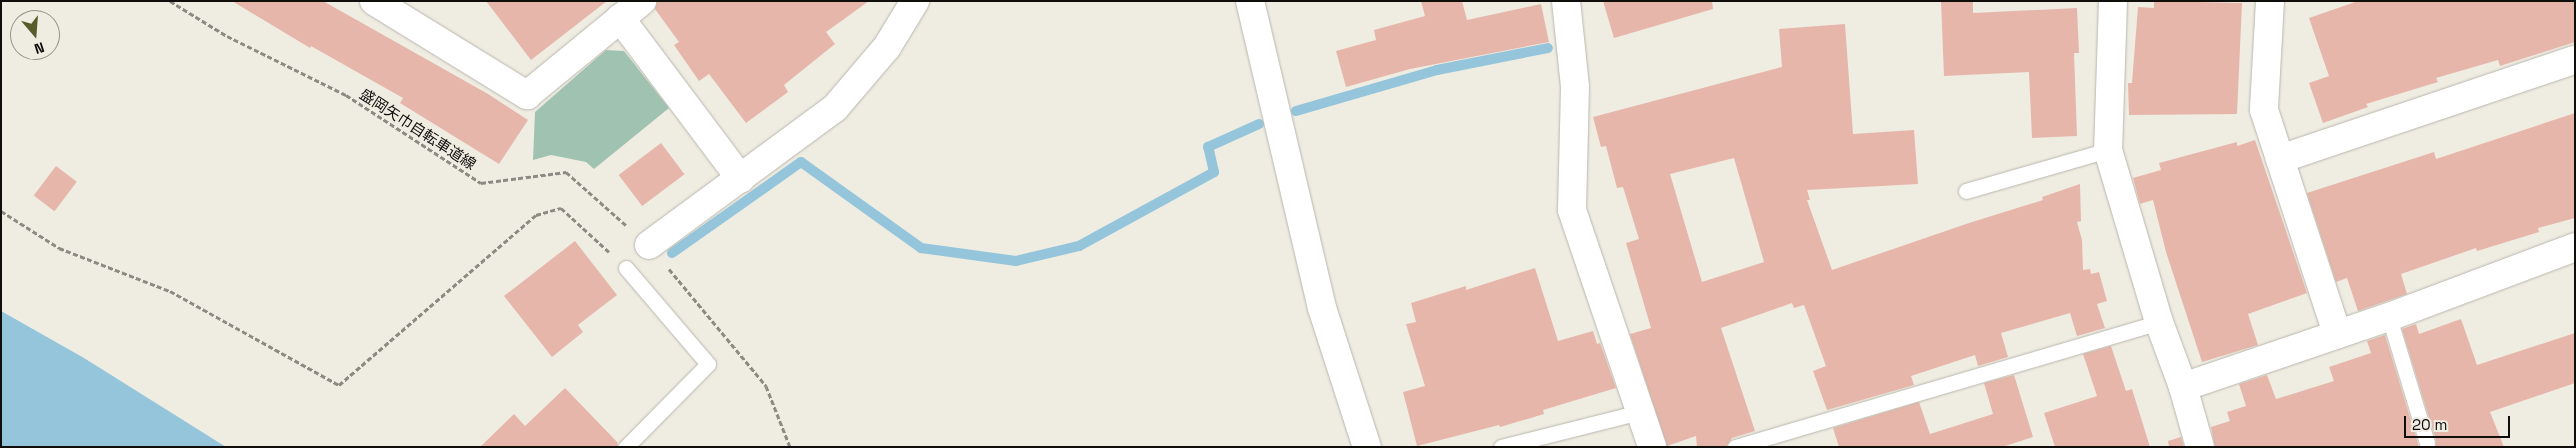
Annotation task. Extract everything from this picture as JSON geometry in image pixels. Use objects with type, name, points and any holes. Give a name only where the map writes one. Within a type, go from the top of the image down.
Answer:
[{"type":"street","points":[[374,1],[528,95],[642,1]]},
{"type":"street","points":[[649,245],[835,108],[887,48],[916,1]]},
{"type":"street","points":[[1250,1],[1322,308],[1367,447]]},
{"type":"street","points":[[1566,1],[1575,87],[1572,210],[1652,447]]},
{"type":"street","points":[[2113,1],[2108,150],[2159,322],[2183,386],[2200,447]]},
{"type":"street","points":[[2270,1],[2264,110],[2337,334]]},
{"type":"street","points":[[620,18],[741,178]]},
{"type":"street","points":[[2280,159],[2575,60]]},
{"type":"street","points":[[2183,386],[2389,317],[2575,247]]},
{"type":"lane","points":[[1966,191],[2108,150]]},
{"type":"lane","points":[[626,268],[708,364],[626,447]]},
{"type":"lane","points":[[2389,317],[2427,443]]},
{"type":"lane","points":[[1735,447],[2159,322]]},
{"type":"lane","points":[[1501,447],[1640,412]]},
{"type":"path","name":"盛岡矢巾自転車道線","points":[[170,1],[227,36],[346,95],[481,183],[566,172],[649,245]]},
{"type":"path","points":[[1,211],[59,248],[170,291],[339,385],[536,215],[561,208],[626,268]]},
{"type":"green space","points":[[606,50],[624,51],[669,108],[594,169],[586,162],[551,155],[533,160],[535,112]]},
{"type":"water","points":[[1,311],[84,358],[226,447],[1,447]]},
{"type":"building","points":[[232,1],[323,1],[488,94],[528,120],[499,164],[400,103],[403,98],[311,46],[310,48]]},
{"type":"building","points":[[486,1],[607,1],[531,60]]},
{"type":"building","points":[[657,1],[869,1],[826,32],[835,44],[784,85],[788,92],[746,123],[709,74],[699,81],[674,45],[679,42],[655,9]]},
{"type":"building","points":[[1421,1],[1462,1],[1467,20],[1541,4],[1549,42],[1410,69],[1346,87],[1336,51],[1376,40],[1374,30],[1425,16]]},
{"type":"building","points":[[1603,1],[1712,1],[1713,9],[1614,38]]},
{"type":"building","points":[[1941,1],[1973,1],[1973,13],[2077,8],[2079,53],[2074,53],[2077,136],[2032,138],[2029,72],[1944,76]]},
{"type":"building","points":[[2154,1],[2242,3],[2237,114],[2129,115],[2128,83],[2132,83],[2138,7],[2154,8]]},
{"type":"building","points":[[2358,1],[2575,1],[2575,42],[2500,66],[2498,60],[2436,78],[2438,82],[2366,104],[2368,107],[2323,123],[2309,83],[2329,76],[2309,18]]},
{"type":"building","points":[[1845,24],[1853,134],[1914,130],[1918,184],[1807,190],[1810,200],[1807,200],[1832,270],[2043,200],[2042,197],[2080,184],[2081,221],[2077,222],[2082,240],[2083,270],[2090,269],[2091,274],[2099,272],[2107,301],[2097,304],[2105,328],[2077,336],[2070,313],[2001,333],[2008,357],[1978,366],[1975,355],[1911,376],[1914,385],[1827,410],[1813,371],[1826,366],[1804,305],[1794,308],[1792,303],[1721,328],[1755,431],[1732,438],[1726,447],[1697,447],[1696,436],[1667,446],[1630,334],[1651,328],[1626,243],[1639,239],[1623,187],[1617,188],[1606,146],[1601,147],[1593,117],[1782,67],[1779,29]],"holes":[[[1734,158],[1764,262],[1702,282],[1670,174]]]},
{"type":"building","points":[[2575,113],[2575,218],[2538,228],[2539,232],[2477,251],[2476,248],[2401,274],[2407,294],[2358,311],[2347,278],[2336,282],[2307,193],[2434,152],[2436,159]]},
{"type":"building","points":[[2255,140],[2307,293],[2248,314],[2258,345],[2202,362],[2166,252],[2153,200],[2140,204],[2133,178],[2161,170],[2159,163],[2237,142],[2237,146]]},
{"type":"building","points":[[661,143],[684,174],[642,206],[619,175]]},
{"type":"building","points":[[56,166],[77,182],[54,211],[34,196]]},
{"type":"building","points":[[575,241],[617,295],[578,325],[583,332],[552,357],[504,296]]},
{"type":"building","points":[[1535,268],[1558,341],[1593,331],[1597,344],[1600,343],[1616,388],[1543,410],[1544,414],[1500,427],[1499,425],[1417,446],[1403,392],[1425,386],[1406,324],[1416,322],[1411,303],[1466,286],[1466,290]]},
{"type":"building","points":[[2461,319],[2477,365],[2575,333],[2575,383],[2490,412],[2504,447],[2435,447],[2436,440],[2402,329],[2416,324],[2419,334]]},
{"type":"building","points":[[2385,335],[2419,447],[2215,447],[2211,427],[2230,421],[2227,412],[2246,406],[2239,384],[2267,375],[2276,399],[2334,381],[2329,367],[2371,353],[2367,341]]},
{"type":"building","points":[[2111,346],[2126,391],[2132,389],[2150,447],[2055,447],[2044,413],[2097,396],[2083,354]]},
{"type":"building","points":[[2014,375],[2033,437],[2002,447],[1839,447],[1833,428],[1919,402],[1930,434],[1993,414],[1984,383]]},
{"type":"building","points":[[565,388],[618,443],[617,447],[480,447],[514,414],[525,426]]},
{"type":"building","points":[[2181,437],[2184,447],[2169,447],[2168,441]]},
{"type":"waterway","points":[[1296,111],[1437,70],[1548,48]]},
{"type":"waterway","points":[[672,253],[801,162],[921,248],[1016,261],[1079,246],[1214,172],[1208,147],[1259,124]]}]
